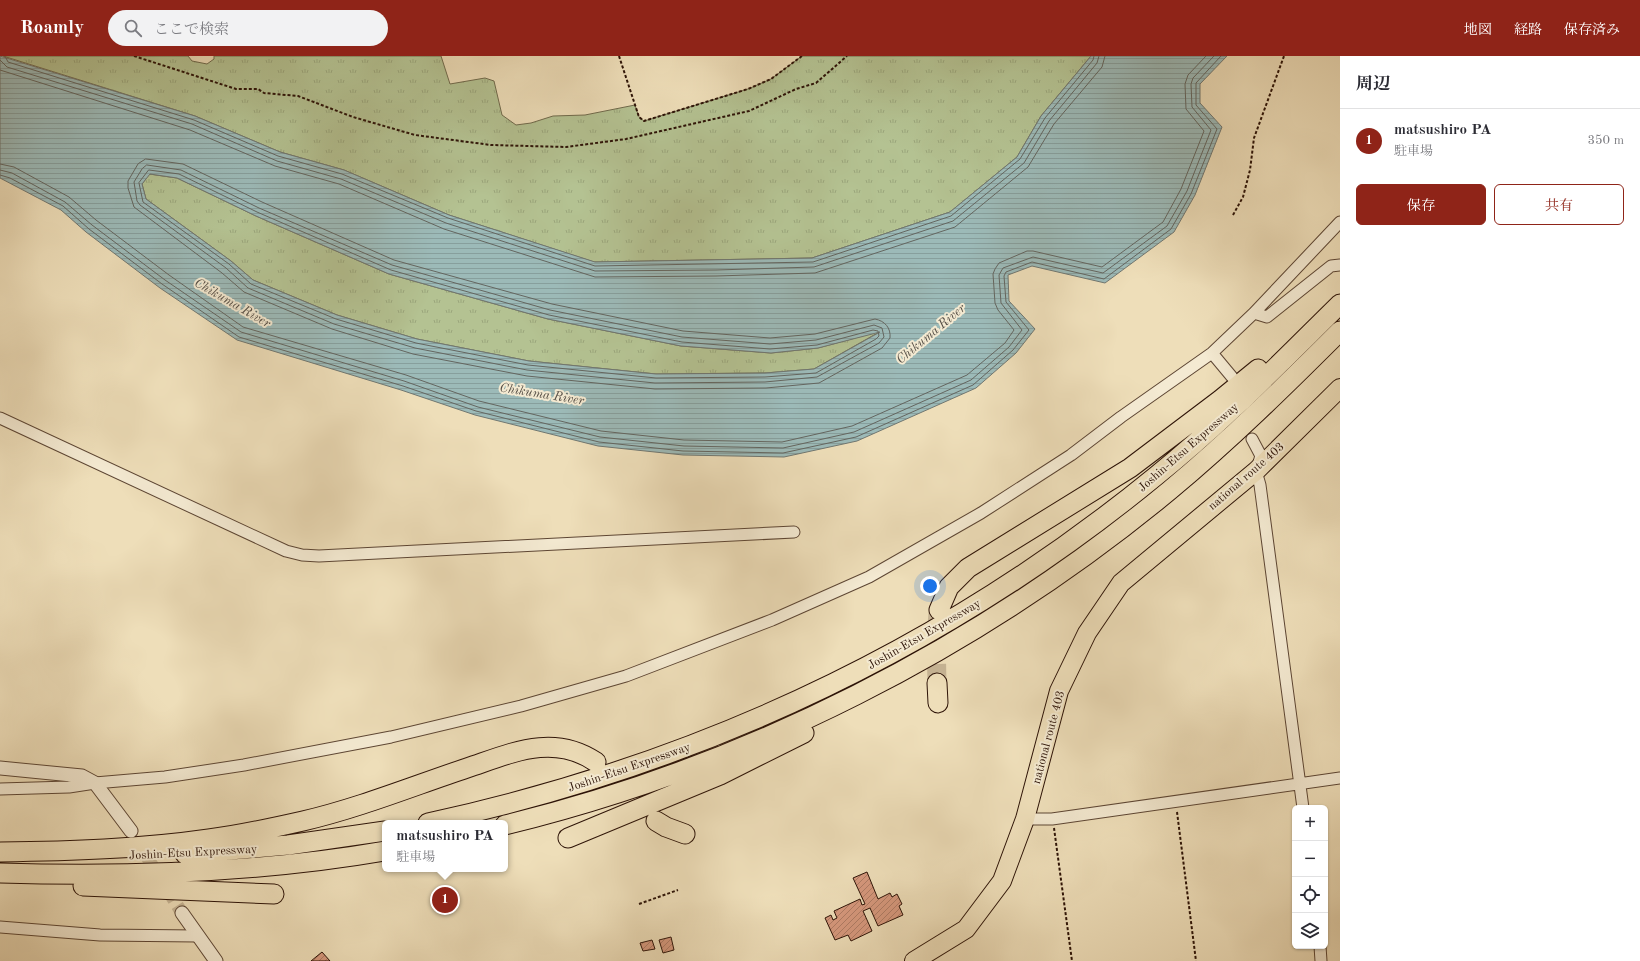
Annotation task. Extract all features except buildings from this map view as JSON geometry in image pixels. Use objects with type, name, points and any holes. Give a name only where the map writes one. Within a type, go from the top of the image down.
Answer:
[{"type":"highway","points":[[939,610],[949,587],[968,568],[1089,494],[1168,441],[1271,358],[1340,295]]},
{"type":"highway","name":"Joshin-Etsu Expressway","points":[[440,820],[528,799],[582,784],[693,746],[794,703],[898,651],[1012,582],[1122,503],[1199,440],[1340,304]]},
{"type":"highway","name":"Joshin-Etsu Expressway","points":[[508,825],[591,802],[639,786],[750,744],[850,698],[973,631],[1072,565],[1169,490],[1257,413],[1340,331]]},
{"type":"highway","name":"national route 403","points":[[914,961],[966,929],[1002,881],[1026,819],[1059,691],[1087,633],[1121,583],[1256,471],[1340,388]]},
{"type":"highway","points":[[568,838],[720,775],[778,746],[896,682],[973,631]]},
{"type":"highway","points":[[937,683],[938,703]]},
{"type":"highway","points":[[0,853],[154,844],[209,839],[258,830],[305,820],[348,808],[532,748],[547,747],[574,750],[596,762]]},
{"type":"highway","points":[[656,821],[666,827],[685,834]]},
{"type":"highway","name":"Joshin-Etsu Expressway","points":[[0,853],[95,856],[224,852],[288,845],[382,831]]},
{"type":"highway","name":"Joshin-Etsu Expressway","points":[[0,872],[96,874],[226,870],[297,864],[382,851]]},
{"type":"highway","points":[[0,881],[142,889],[274,894]]},
{"type":"street","points":[[0,789],[69,787],[165,776],[244,765],[367,742],[461,721],[626,676],[772,620],[868,577],[981,513],[1071,455],[1121,417],[1212,353],[1254,313],[1340,222]]},
{"type":"street","points":[[1254,313],[1267,317],[1331,266],[1337,264],[1340,265]]},
{"type":"street","points":[[1212,353],[1232,377]]},
{"type":"street","points":[[0,418],[286,551],[302,555],[319,556],[794,532]]},
{"type":"street","points":[[1252,439],[1261,456],[1256,471],[1260,485],[1303,805]]},
{"type":"street","points":[[0,768],[82,776],[95,783],[131,831]]},
{"type":"street","points":[[1026,819],[1052,819],[1176,803],[1340,778]]},
{"type":"street","points":[[182,913],[216,961]]},
{"type":"street","points":[[0,928],[100,935],[197,936]]},
{"type":"street","points":[[1320,949],[1322,961]]},
{"type":"path","points":[[134,56],[236,89],[258,89],[264,93],[298,96],[353,116],[415,135],[491,145],[566,147],[626,139],[749,111],[796,89],[816,82],[847,56]]},
{"type":"path","points":[[619,56],[639,118],[644,121],[748,89],[771,79],[802,56]]},
{"type":"path","points":[[1233,215],[1243,197],[1250,170],[1254,138],[1284,56]]},
{"type":"path","points":[[1176,803],[1196,961]]},
{"type":"path","points":[[1052,819],[1072,961]]},
{"type":"path","points":[[639,904],[678,890]]},
{"type":"green space","points":[[3,56],[188,56],[192,61],[207,64],[214,59],[214,56],[441,56],[450,84],[485,78],[494,81],[502,115],[516,125],[531,123],[553,116],[585,115],[635,105],[639,117],[644,121],[748,89],[771,79],[802,56],[1091,56],[1041,116],[1017,157],[950,212],[812,258],[594,262],[449,215],[344,170],[280,152],[195,116]]},
{"type":"green space","points":[[149,174],[177,178],[256,216],[389,274],[548,319],[681,346],[771,353],[818,348],[881,331],[814,369],[765,373],[656,374],[529,361],[417,339],[337,315],[253,280],[231,261],[146,199],[142,184]]},
{"type":"water","name":"Chikuma River","points":[[0,56],[195,116],[280,152],[344,170],[449,215],[595,262],[812,258],[950,212],[1017,157],[1041,116],[1091,56],[1227,56],[1200,84],[1200,103],[1222,127],[1195,195],[1174,232],[1105,283],[1032,266],[1008,275],[1009,301],[1035,329],[1016,353],[976,388],[857,441],[784,457],[683,455],[598,446],[475,415],[401,390],[237,340],[160,288],[86,232],[61,210],[0,178]],"holes":[[[150,174],[177,178],[256,216],[389,274],[548,319],[681,346],[771,353],[818,348],[880,332],[814,369],[765,373],[656,374],[529,361],[417,339],[337,315],[253,280],[231,261],[146,199],[142,184]]]},
{"type":"tunnel","points":[[937,683],[936,638],[938,613]]},
{"type":"tunnel","points":[[137,841],[182,913]]},
{"type":"place","name":"matsushiro PA","points":[[445,900]]}]
